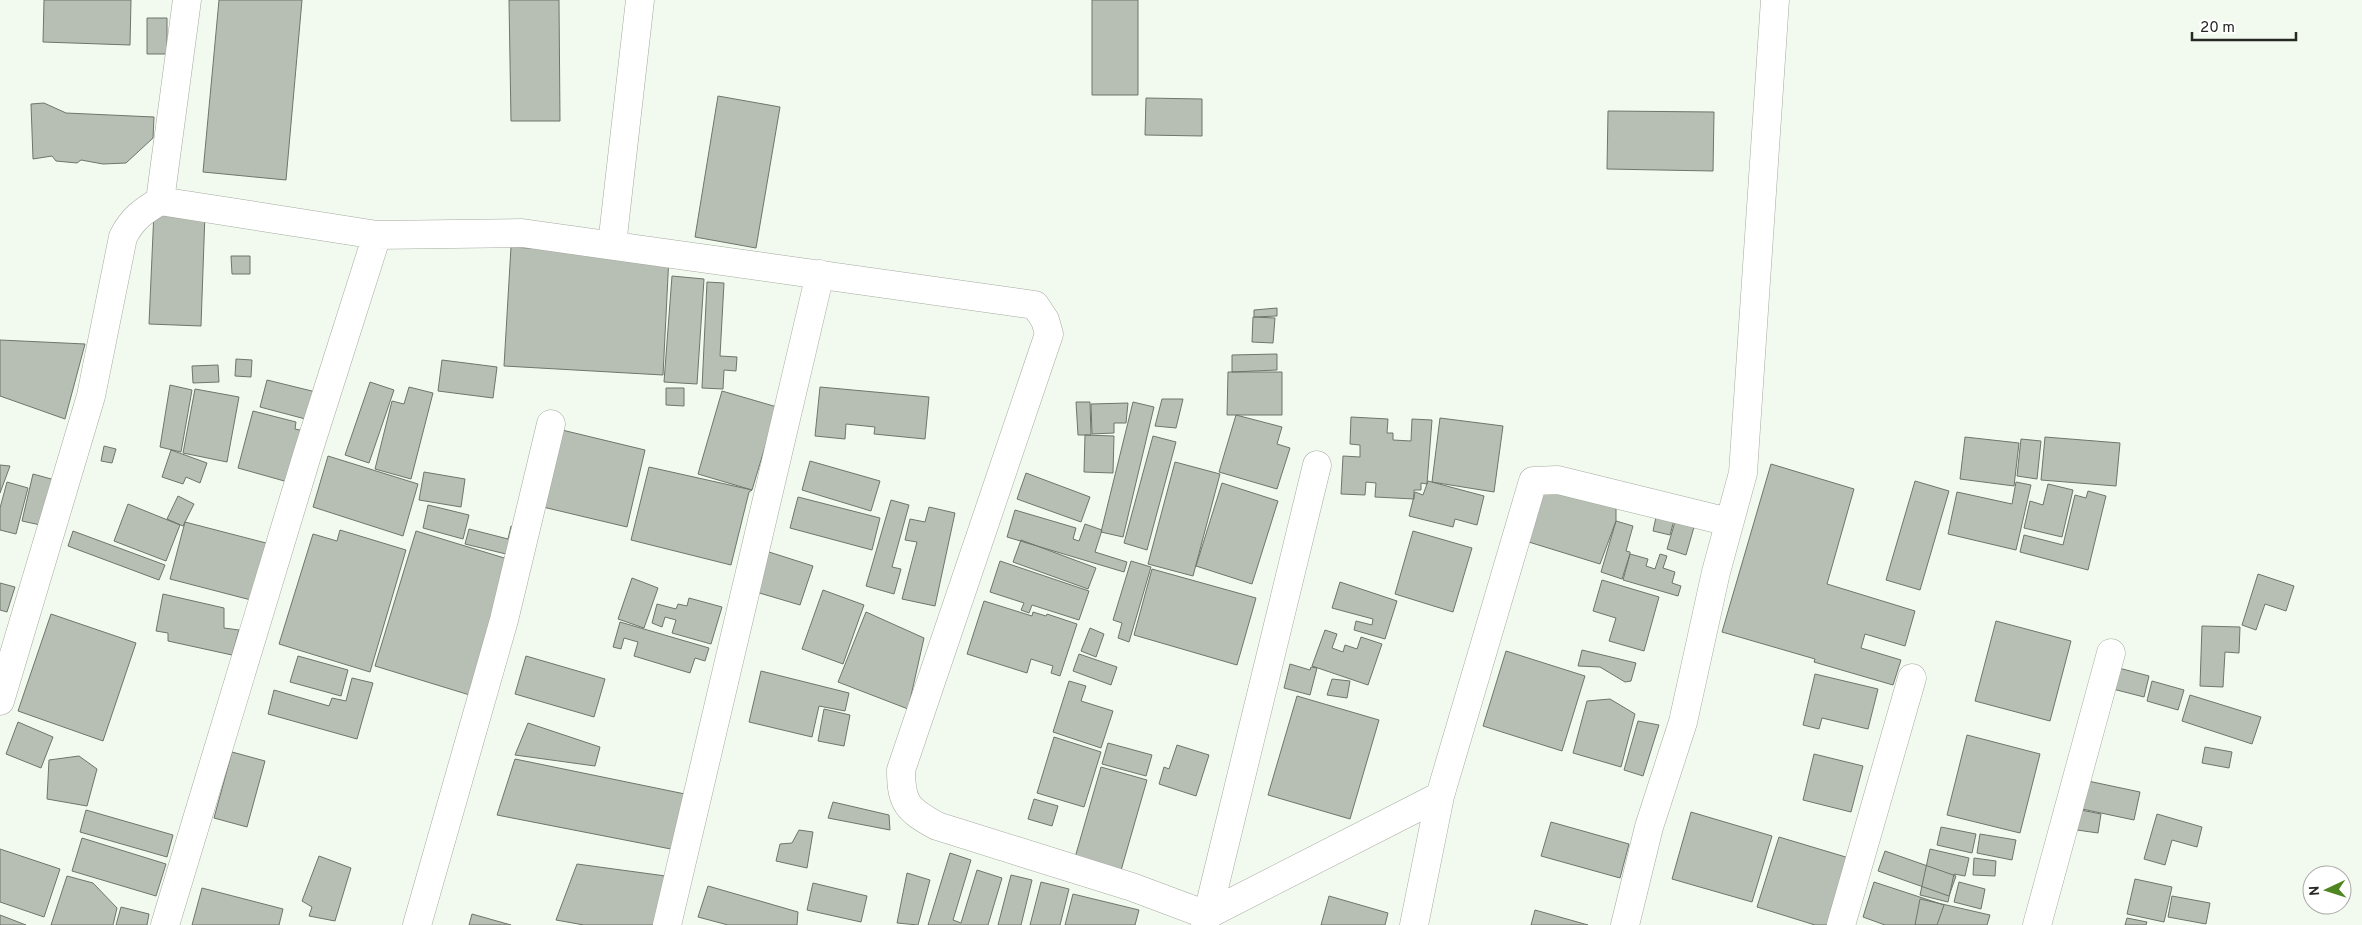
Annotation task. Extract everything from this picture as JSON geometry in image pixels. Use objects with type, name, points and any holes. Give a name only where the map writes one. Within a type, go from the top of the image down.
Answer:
[{"type":"street","points":[[160,201],[187,0]]},
{"type":"street","points":[[612,245],[640,0]]},
{"type":"street","points":[[1625,925],[1648,827],[1682,722],[1703,637],[1716,572],[1743,473],[1775,0]]},
{"type":"street","points":[[0,701],[91,396],[123,237],[141,211],[160,201],[377,235],[522,233],[1035,305],[1045,320],[1049,334],[901,770],[901,792],[915,814],[937,826],[1132,887],[1206,920]]},
{"type":"street","points":[[165,925],[308,452],[377,235]]},
{"type":"street","points":[[667,925],[820,274]]},
{"type":"street","points":[[417,925],[504,620],[551,424]]},
{"type":"street","points":[[1206,920],[1317,465]]},
{"type":"street","points":[[1414,925],[1440,796],[1533,481],[1558,480],[1729,522]]},
{"type":"street","points":[[2037,925],[2112,653]]},
{"type":"street","points":[[1842,925],[1912,678]]},
{"type":"street","points":[[1206,920],[1440,796]]},
{"type":"building","points":[[44,0],[131,0],[130,45],[43,42]]},
{"type":"building","points":[[219,0],[302,0],[286,180],[203,172]]},
{"type":"building","points":[[509,0],[559,0],[560,121],[511,121]]},
{"type":"building","points":[[1092,0],[1138,0],[1138,95],[1092,95]]},
{"type":"building","points":[[147,18],[167,18],[167,54],[147,54]]},
{"type":"building","points":[[718,96],[780,107],[756,248],[695,237]]},
{"type":"building","points":[[1146,98],[1202,99],[1202,136],[1145,135]]},
{"type":"building","points":[[44,103],[66,113],[154,117],[153,138],[126,163],[103,164],[81,160],[77,163],[56,161],[52,156],[33,159],[31,104]]},
{"type":"building","points":[[1608,111],[1714,112],[1713,171],[1607,169]]},
{"type":"building","points":[[154,211],[205,213],[201,326],[149,324]]},
{"type":"building","points":[[511,247],[669,256],[663,375],[504,366]]},
{"type":"building","points":[[231,256],[250,256],[250,274],[232,274]]},
{"type":"building","points":[[672,276],[704,279],[697,384],[664,382]]},
{"type":"building","points":[[707,282],[724,283],[720,356],[737,357],[736,371],[724,370],[723,389],[702,388]]},
{"type":"building","points":[[1277,308],[1277,316],[1254,317],[1254,310]]},
{"type":"building","points":[[1253,317],[1275,318],[1273,343],[1252,342]]},
{"type":"building","points":[[0,340],[85,344],[65,419],[0,396]]},
{"type":"building","points":[[1277,354],[1277,370],[1232,372],[1232,355]]},
{"type":"building","points":[[236,359],[252,360],[251,377],[235,376]]},
{"type":"building","points":[[442,360],[497,367],[493,398],[438,391]]},
{"type":"building","points":[[218,365],[219,382],[193,383],[192,366]]},
{"type":"building","points":[[1228,372],[1282,372],[1282,415],[1227,415]]},
{"type":"building","points":[[267,380],[320,393],[313,421],[260,407]]},
{"type":"building","points":[[370,382],[394,390],[369,463],[345,455]]},
{"type":"building","points":[[170,385],[192,390],[181,452],[160,447]]},
{"type":"building","points":[[409,387],[433,393],[411,479],[375,469],[392,401],[404,404]]},
{"type":"building","points":[[820,387],[929,397],[925,439],[874,434],[875,427],[846,424],[845,439],[815,436]]},
{"type":"building","points":[[666,388],[684,388],[684,406],[666,405]]},
{"type":"building","points":[[195,389],[239,397],[227,462],[183,453]]},
{"type":"building","points":[[722,391],[777,407],[752,490],[698,474]]},
{"type":"building","points":[[1162,399],[1183,399],[1176,428],[1155,426]]},
{"type":"building","points":[[1076,402],[1090,402],[1091,435],[1078,435]]},
{"type":"building","points":[[1133,402],[1154,407],[1123,537],[1101,532]]},
{"type":"building","points":[[1128,403],[1126,423],[1114,423],[1114,433],[1092,434],[1091,404]]},
{"type":"building","points":[[253,411],[296,422],[295,429],[309,432],[295,484],[238,468]]},
{"type":"building","points":[[1236,415],[1282,427],[1277,444],[1290,448],[1277,489],[1219,472]]},
{"type":"building","points":[[1351,417],[1388,419],[1387,433],[1393,433],[1393,440],[1411,441],[1412,419],[1432,420],[1427,484],[1421,483],[1421,490],[1414,490],[1414,499],[1375,497],[1376,483],[1366,482],[1365,495],[1341,494],[1343,456],[1360,457],[1360,445],[1350,444]]},
{"type":"building","points":[[1440,418],[1503,426],[1494,492],[1432,482]]},
{"type":"building","points":[[562,430],[645,450],[627,527],[543,507]]},
{"type":"building","points":[[1085,435],[1114,436],[1113,473],[1084,472]]},
{"type":"building","points":[[1153,436],[1176,442],[1147,550],[1124,543]]},
{"type":"building","points":[[1965,437],[2019,443],[2014,486],[1960,479]]},
{"type":"building","points":[[2045,437],[2120,443],[2116,486],[2041,480]]},
{"type":"building","points":[[2021,439],[2041,441],[2037,479],[2017,476]]},
{"type":"building","points":[[104,446],[116,449],[112,463],[101,461]]},
{"type":"building","points":[[171,450],[207,463],[200,483],[186,477],[183,484],[162,477]]},
{"type":"building","points":[[328,456],[418,484],[403,536],[313,507]]},
{"type":"building","points":[[810,461],[880,481],[871,511],[802,490]]},
{"type":"building","points":[[1175,462],[1220,474],[1193,576],[1148,564]]},
{"type":"building","points":[[1771,464],[1854,489],[1827,584],[1915,611],[1905,646],[1865,634],[1861,648],[1901,660],[1893,685],[1814,662],[1815,659],[1722,632]]},
{"type":"building","points":[[0,465],[10,466],[0,493]]},
{"type":"building","points":[[649,467],[752,490],[749,492],[731,565],[631,540]]},
{"type":"building","points":[[424,472],[465,479],[461,507],[419,500]]},
{"type":"building","points":[[1026,473],[1090,497],[1081,522],[1017,499]]},
{"type":"building","points":[[33,474],[55,480],[45,526],[22,521]]},
{"type":"building","points":[[1428,481],[1484,496],[1477,525],[1455,519],[1453,527],[1409,516],[1415,492],[1423,495]]},
{"type":"building","points":[[1915,481],[1949,491],[1920,590],[1886,580]]},
{"type":"building","points":[[7,482],[28,488],[16,534],[0,530],[0,508]]},
{"type":"building","points":[[2016,482],[2031,485],[2016,550],[1948,534],[1957,492],[2012,504]]},
{"type":"building","points":[[1222,483],[1278,501],[1252,584],[1196,566]]},
{"type":"building","points":[[1537,483],[1616,508],[1616,521],[1600,564],[1519,539]]},
{"type":"building","points":[[2048,484],[2073,490],[2062,537],[2024,528],[2030,501],[2043,505]]},
{"type":"building","points":[[2088,491],[2106,496],[2088,570],[2020,552],[2024,535],[2063,545],[2075,495],[2086,498]]},
{"type":"building","points":[[178,496],[194,504],[183,526],[167,519]]},
{"type":"building","points":[[798,497],[880,518],[872,550],[790,528]]},
{"type":"building","points":[[891,500],[909,505],[892,567],[901,569],[894,594],[866,586]]},
{"type":"building","points":[[128,504],[180,525],[166,561],[114,541]]},
{"type":"building","points":[[428,505],[469,515],[463,539],[423,528]]},
{"type":"building","points":[[929,507],[955,513],[935,606],[902,599],[917,542],[905,540],[910,519],[925,522]]},
{"type":"building","points":[[1658,508],[1676,513],[1670,535],[1653,531]]},
{"type":"building","points":[[1015,510],[1076,528],[1073,539],[1079,541],[1085,524],[1102,530],[1095,552],[1127,562],[1124,572],[1007,537]]},
{"type":"building","points":[[1677,515],[1696,520],[1686,555],[1667,549]]},
{"type":"building","points":[[1616,521],[1633,526],[1626,551],[1630,552],[1630,554],[1622,579],[1601,572]]},
{"type":"building","points":[[185,522],[266,543],[251,600],[170,579]]},
{"type":"building","points":[[511,526],[523,529],[506,554],[465,544],[469,529],[508,539]]},
{"type":"building","points":[[340,530],[406,550],[370,672],[279,644],[313,534],[337,541]]},
{"type":"building","points":[[73,531],[165,565],[159,580],[68,546]]},
{"type":"building","points":[[416,531],[514,561],[473,696],[375,666]]},
{"type":"building","points":[[1413,531],[1472,548],[1453,612],[1395,594]]},
{"type":"building","points":[[1021,540],[1096,568],[1088,589],[1013,562]]},
{"type":"building","points":[[769,552],[813,566],[800,605],[756,592]]},
{"type":"building","points":[[1630,554],[1648,559],[1646,566],[1655,569],[1660,554],[1667,556],[1663,568],[1675,572],[1672,583],[1681,586],[1678,596],[1623,580]]},
{"type":"building","points":[[1000,561],[1089,591],[1079,620],[1032,605],[1029,613],[1021,610],[1024,603],[990,592]]},
{"type":"building","points":[[1131,561],[1151,567],[1129,642],[1118,638],[1122,623],[1113,620]]},
{"type":"building","points":[[1152,569],[1256,598],[1237,665],[1134,635]]},
{"type":"building","points":[[2258,574],[2294,586],[2286,611],[2265,604],[2256,630],[2242,625]]},
{"type":"building","points":[[632,578],[658,588],[644,628],[618,619]]},
{"type":"building","points":[[1602,580],[1659,597],[1644,651],[1609,641],[1616,618],[1593,611]]},
{"type":"building","points":[[1340,582],[1397,601],[1385,639],[1354,630],[1356,621],[1372,625],[1373,619],[1332,608]]},
{"type":"building","points":[[0,583],[15,587],[7,612],[0,610]]},
{"type":"building","points":[[823,590],[864,605],[843,664],[802,649]]},
{"type":"building","points":[[163,594],[224,608],[224,628],[239,630],[232,655],[168,641],[168,633],[156,631]]},
{"type":"building","points":[[689,598],[722,607],[711,644],[672,633],[676,620],[665,617],[662,627],[652,623],[657,604],[676,609],[678,604],[687,606]]},
{"type":"building","points":[[984,601],[1032,616],[1033,612],[1046,616],[1047,614],[1077,624],[1060,676],[1051,673],[1053,666],[1031,659],[1027,673],[967,654]]},
{"type":"building","points":[[866,612],[924,638],[908,709],[838,682]]},
{"type":"building","points":[[51,614],[136,643],[103,741],[18,711]]},
{"type":"building","points":[[1996,621],[2071,641],[2050,721],[1975,701]]},
{"type":"building","points":[[620,622],[709,648],[705,661],[695,658],[690,673],[634,656],[638,642],[624,638],[621,649],[613,647]]},
{"type":"building","points":[[2202,626],[2240,627],[2239,653],[2225,652],[2223,687],[2200,686]]},
{"type":"building","points":[[1090,628],[1104,634],[1096,657],[1081,651]]},
{"type":"building","points":[[1325,630],[1337,634],[1332,648],[1343,652],[1345,645],[1357,649],[1361,637],[1382,644],[1368,685],[1312,666]]},
{"type":"building","points":[[1582,650],[1636,663],[1631,681],[1625,682],[1600,667],[1578,666]]},
{"type":"building","points":[[1506,651],[1585,676],[1562,751],[1483,726]]},
{"type":"building","points":[[1079,654],[1117,667],[1111,685],[1073,671]]},
{"type":"building","points":[[298,656],[348,670],[341,696],[290,682]]},
{"type":"building","points":[[526,656],[605,679],[594,717],[515,694]]},
{"type":"building","points":[[1290,664],[1310,670],[1311,667],[1317,668],[1310,695],[1284,688]]},
{"type":"building","points":[[2115,667],[2149,676],[2144,697],[2109,688]]},
{"type":"building","points":[[761,671],[849,693],[845,711],[819,706],[812,737],[749,722]]},
{"type":"building","points":[[1815,674],[1878,689],[1868,729],[1822,718],[1819,729],[1803,725]]},
{"type":"building","points":[[352,678],[373,683],[357,739],[268,714],[274,690],[329,706],[332,698],[346,701]]},
{"type":"building","points":[[1332,679],[1350,681],[1347,698],[1327,695]]},
{"type":"building","points":[[1069,681],[1086,686],[1081,701],[1113,711],[1101,748],[1053,732]]},
{"type":"building","points":[[2152,681],[2184,690],[2178,710],[2147,701]]},
{"type":"building","points":[[2190,695],[2261,717],[2252,744],[2182,721]]},
{"type":"building","points":[[1297,696],[1379,720],[1350,819],[1268,795]]},
{"type":"building","points":[[1610,699],[1635,714],[1621,767],[1573,753],[1587,701]]},
{"type":"building","points":[[824,709],[850,715],[844,746],[818,741]]},
{"type":"building","points":[[1638,721],[1659,725],[1643,776],[1624,770]]},
{"type":"building","points":[[18,722],[53,737],[41,768],[6,754]]},
{"type":"building","points":[[528,723],[600,747],[595,766],[515,755]]},
{"type":"building","points":[[1967,735],[2040,754],[2020,833],[1947,815]]},
{"type":"building","points":[[1054,737],[1101,752],[1084,807],[1037,793]]},
{"type":"building","points":[[1108,743],[1152,755],[1146,776],[1102,764]]},
{"type":"building","points":[[1177,745],[1209,755],[1196,796],[1159,784],[1164,767],[1169,769]]},
{"type":"building","points":[[2205,747],[2232,752],[2229,768],[2202,763]]},
{"type":"building","points":[[232,752],[265,761],[247,827],[214,818]]},
{"type":"building","points":[[1814,754],[1863,766],[1851,812],[1803,800]]},
{"type":"building","points":[[79,756],[97,769],[87,806],[47,799],[49,760]]},
{"type":"building","points":[[515,759],[685,794],[676,850],[497,815]]},
{"type":"building","points":[[1101,767],[1147,780],[1120,874],[1074,861]]},
{"type":"building","points":[[2088,781],[2140,792],[2134,820],[2082,809]]},
{"type":"building","points":[[1034,799],[1058,806],[1052,826],[1028,819]]},
{"type":"building","points":[[833,802],[889,815],[890,830],[828,818]]},
{"type":"building","points":[[86,810],[173,835],[167,857],[80,832]]},
{"type":"building","points":[[2081,810],[2101,814],[2098,833],[2077,830]]},
{"type":"building","points":[[1691,812],[1772,836],[1752,902],[1672,879]]},
{"type":"building","points":[[2157,814],[2202,827],[2197,847],[2172,840],[2165,865],[2144,859]]},
{"type":"building","points":[[1551,822],[1629,844],[1620,878],[1541,856]]},
{"type":"building","points":[[1941,827],[1976,834],[1972,853],[1937,845]]},
{"type":"building","points":[[799,830],[813,832],[807,868],[776,861],[780,844],[792,843]]},
{"type":"building","points":[[1980,834],[2016,840],[2012,860],[1977,853]]},
{"type":"building","points":[[1779,837],[1849,858],[1828,925],[1815,925],[1757,907]]},
{"type":"building","points":[[82,838],[166,864],[156,896],[72,871]]},
{"type":"building","points":[[0,849],[60,869],[44,917],[0,902]]},
{"type":"building","points":[[1930,849],[1969,858],[1965,876],[1954,874],[1948,902],[1920,895]]},
{"type":"building","points":[[1885,851],[1956,876],[1949,896],[1878,871]]},
{"type":"building","points":[[950,853],[971,860],[953,920],[961,923],[977,870],[1002,878],[988,925],[928,925]]},
{"type":"building","points":[[319,856],[351,868],[335,921],[309,916],[312,907],[302,901]]},
{"type":"building","points":[[1974,858],[1996,861],[1995,876],[1973,875]]},
{"type":"building","points":[[577,864],[673,877],[656,925],[584,925],[556,920]]},
{"type":"building","points":[[907,873],[930,880],[918,925],[897,923]]},
{"type":"building","points":[[1011,875],[1032,880],[1021,925],[998,925]]},
{"type":"building","points":[[67,876],[93,883],[117,908],[113,925],[51,925]]},
{"type":"building","points":[[2135,879],[2172,887],[2164,922],[2127,914]]},
{"type":"building","points":[[1041,882],[1069,889],[1060,925],[1030,925]]},
{"type":"building","points":[[1874,882],[1944,905],[1937,925],[1885,925],[1863,917]]},
{"type":"building","points":[[1959,882],[1985,889],[1981,909],[1954,902]]},
{"type":"building","points":[[813,883],[867,896],[861,922],[807,910]]},
{"type":"building","points":[[708,886],[798,912],[797,925],[728,925],[698,917]]},
{"type":"building","points":[[202,888],[283,909],[279,925],[192,925]]},
{"type":"building","points":[[1073,894],[1139,910],[1135,925],[1065,925]]},
{"type":"building","points":[[1329,896],[1388,913],[1385,925],[1321,925]]},
{"type":"building","points":[[2172,896],[2210,903],[2206,924],[2168,917]]},
{"type":"building","points":[[1920,899],[1990,915],[1987,925],[1915,925]]},
{"type":"building","points":[[121,907],[149,914],[147,925],[116,925]]},
{"type":"building","points":[[1535,910],[1588,925],[1531,925]]},
{"type":"building","points":[[472,914],[511,925],[469,925]]},
{"type":"building","points":[[0,915],[26,925],[0,925]]},
{"type":"building","points":[[2127,918],[2147,922],[2146,925],[2125,925]]}]
